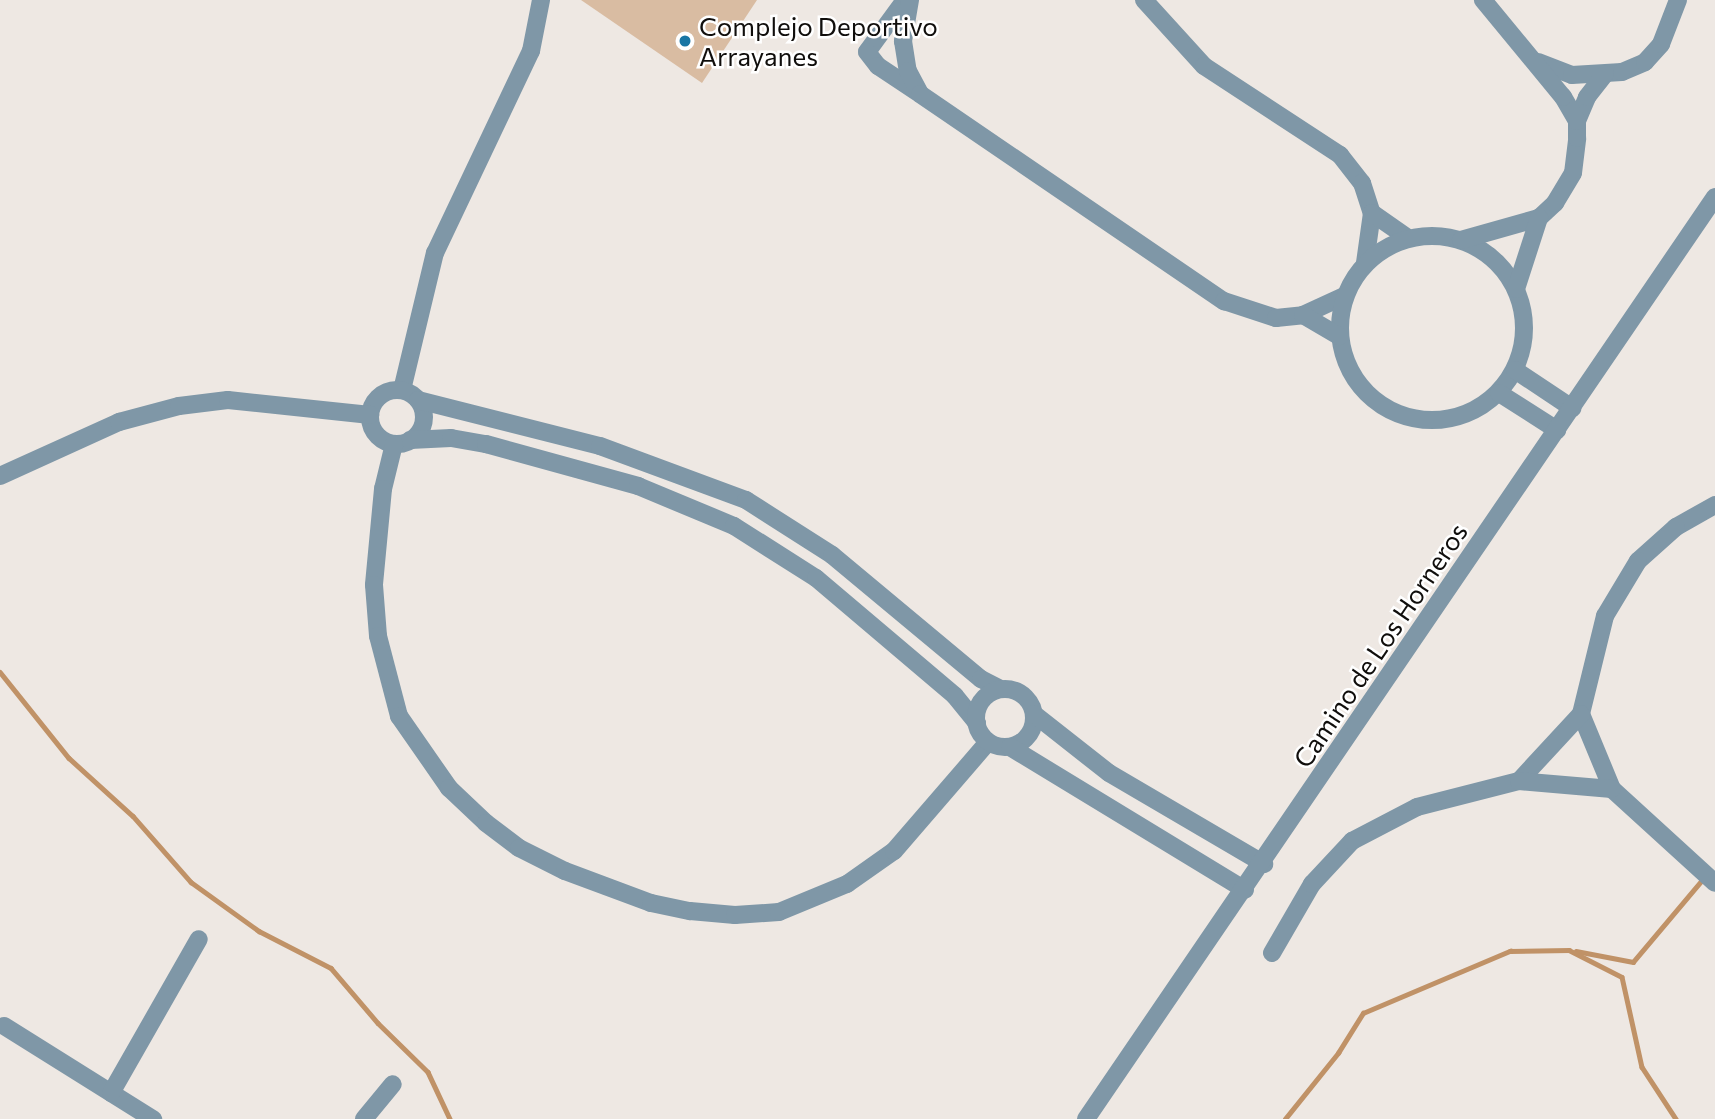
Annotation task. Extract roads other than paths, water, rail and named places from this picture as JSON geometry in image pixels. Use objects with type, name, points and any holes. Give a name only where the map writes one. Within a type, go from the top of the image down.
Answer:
[{"type":"street","points":[[402,390],[435,253],[531,51],[541,0]]},
{"type":"street","points":[[908,0],[904,14],[903,41],[908,71],[920,94]]},
{"type":"street","points":[[908,0],[867,52],[878,66],[1224,302],[1276,318],[1303,315],[1345,296]]},
{"type":"street","points":[[1144,0],[1204,66],[1340,155],[1363,183],[1372,214],[1365,263],[1345,296],[1339,336],[1347,365],[1363,390],[1387,409],[1406,416],[1446,420],[1475,411],[1499,393],[1515,370],[1525,330],[1516,289],[1502,268],[1461,240],[1434,235],[1408,238],[1365,263]]},
{"type":"street","points":[[1483,0],[1517,45],[1538,62],[1577,121]]},
{"type":"street","points":[[1538,62],[1572,75],[1605,74],[1646,62],[1661,44],[1678,0]]},
{"type":"street","points":[[1461,240],[1539,218],[1555,203],[1573,173],[1577,121],[1587,97],[1605,74]]},
{"type":"street","name":"Camino de Los Horneros","points":[[1086,1119],[1264,864],[1715,197]]},
{"type":"street","points":[[1372,214],[1408,238]]},
{"type":"street","points":[[1516,289],[1539,218]]},
{"type":"street","points":[[1303,315],[1339,336]]},
{"type":"street","points":[[1515,370],[1572,408]]},
{"type":"street","points":[[370,415],[384,393],[402,390],[418,400],[647,462],[746,500],[832,555],[981,679],[1001,690],[1023,695],[1034,714],[1109,773],[1264,864]]},
{"type":"street","points":[[1499,393],[1557,430]]},
{"type":"street","points":[[0,476],[119,422],[180,406],[228,400],[370,415]]},
{"type":"street","points":[[418,400],[423,422],[402,442],[383,489],[374,585],[378,636],[399,716],[449,788],[508,840],[554,866],[611,889],[690,911],[735,915],[779,912],[847,884],[894,851],[988,742]]},
{"type":"street","points":[[370,415],[379,437],[402,442],[452,438],[486,444],[638,486],[734,526],[816,578],[956,696],[988,742],[1010,747],[1245,890]]},
{"type":"street","points":[[638,486],[647,462]]},
{"type":"street","points":[[1519,781],[1581,714],[1605,616],[1638,561],[1676,527],[1715,505]]},
{"type":"street","points":[[816,578],[832,555]]},
{"type":"street","points":[[976,723],[982,701],[1001,690]]},
{"type":"street","points":[[1010,747],[1029,736],[1034,714]]},
{"type":"street","points":[[1581,714],[1612,789],[1715,883]]},
{"type":"street","points":[[1272,953],[1312,884],[1352,841],[1417,807],[1519,781],[1612,789]]},
{"type":"street","points":[[111,1093],[199,939]]},
{"type":"street","points":[[4,1026],[153,1119]]},
{"type":"street","points":[[364,1119],[393,1084]]},
{"type":"waterway","points":[[0,672],[69,758],[133,816],[191,882],[259,931],[331,968],[378,1023],[428,1072],[450,1119]]},
{"type":"waterway","points":[[1576,951],[1633,962],[1703,879]]},
{"type":"waterway","points":[[1285,1119],[1338,1053],[1363,1013],[1510,951],[1569,950],[1622,977],[1642,1067],[1676,1119]]},
{"type":"place","name":"Complejo Deportivo Arrayanes","points":[[685,41]]}]
